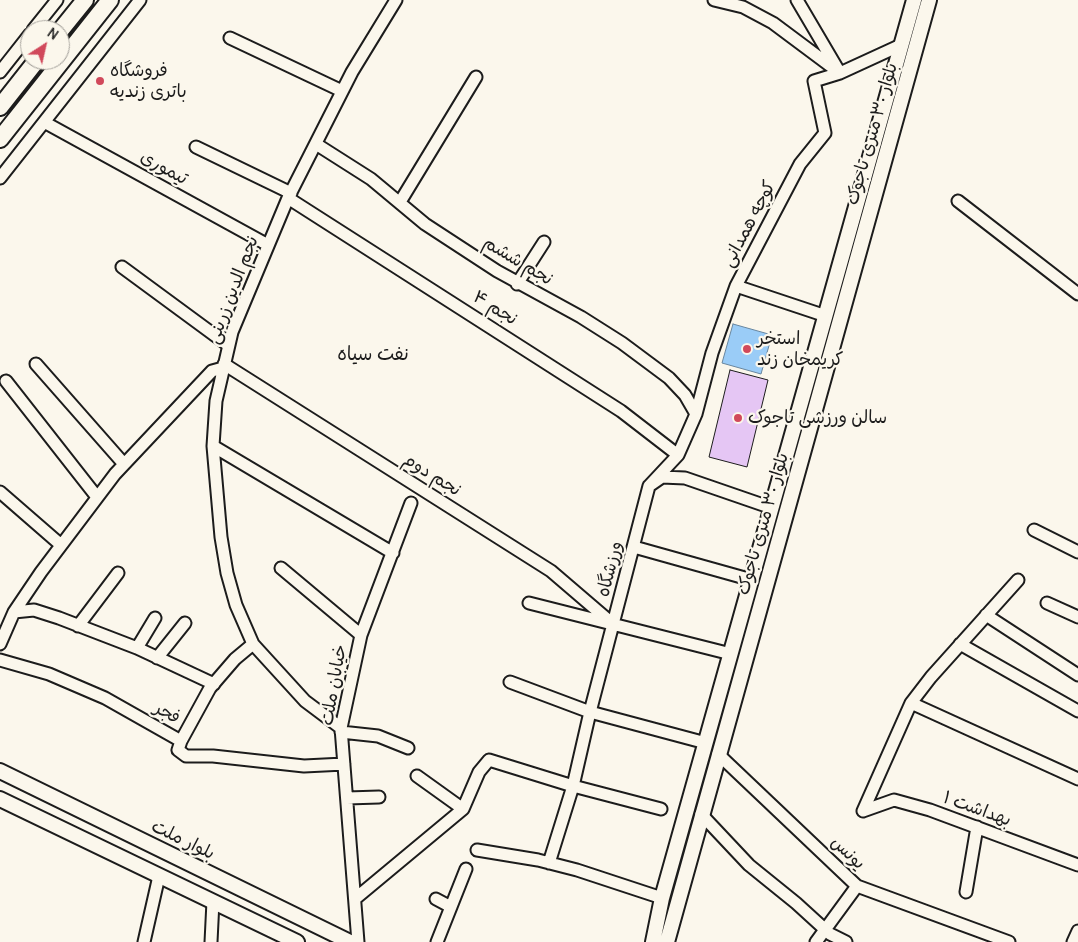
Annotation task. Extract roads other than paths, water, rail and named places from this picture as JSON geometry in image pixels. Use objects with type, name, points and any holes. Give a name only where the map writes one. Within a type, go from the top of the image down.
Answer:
[{"type":"highway","points":[[69,20],[85,0]]},
{"type":"highway","points":[[0,139],[110,0]]},
{"type":"highway","points":[[0,107],[29,70]]},
{"type":"main road","name":"بلوار ۳۰ متری تاجوک","points":[[653,942],[662,898],[914,0]]},
{"type":"main road","name":"بلوار ۳۰ متری تاجوک","points":[[667,942],[701,814],[929,0]]},
{"type":"main road","name":"بلوار ملت","points":[[0,771],[350,942]]},
{"type":"main road","points":[[0,799],[297,942]]},
{"type":"street","points":[[41,20],[57,0]]},
{"type":"street","points":[[0,178],[140,0]]},
{"type":"street","name":"نجم الدین زرینی","points":[[341,730],[304,701],[253,644],[236,606],[227,573],[213,446],[216,401],[232,332],[289,195],[342,91],[396,0]]},
{"type":"street","points":[[714,0],[740,4],[773,22],[840,73]]},
{"type":"street","points":[[797,0],[840,73]]},
{"type":"street","points":[[230,38],[342,91]]},
{"type":"street","points":[[840,73],[902,45]]},
{"type":"street","points":[[0,72],[20,47]]},
{"type":"street","name":"کوچه همدانی","points":[[649,486],[678,455],[696,414],[712,354],[736,286],[800,164],[824,134],[814,82],[840,73]]},
{"type":"street","points":[[400,202],[476,77]]},
{"type":"street","name":"تیموری","points":[[44,122],[268,246]]},
{"type":"street","name":"نجم ششم","points":[[316,144],[371,178],[425,224],[518,284],[581,317],[622,343],[669,378],[684,395],[696,414]]},
{"type":"street","name":"نجم ۴","points":[[196,147],[289,195],[621,411],[678,455]]},
{"type":"street","points":[[958,201],[1078,294]]},
{"type":"street","points":[[518,284],[544,242]]},
{"type":"street","points":[[122,267],[228,345]]},
{"type":"street","points":[[736,286],[826,316]]},
{"type":"street","points":[[36,364],[124,464]]},
{"type":"street","points":[[0,644],[14,612],[97,497],[124,464],[212,371],[224,366]]},
{"type":"street","name":"نجم دوم","points":[[224,366],[551,571],[614,625]]},
{"type":"street","points":[[6,382],[97,497]]},
{"type":"street","points":[[213,446],[393,553]]},
{"type":"street","points":[[649,486],[662,477],[684,478],[772,508]]},
{"type":"street","name":"ورزشگاه","points":[[550,863],[573,786],[590,712],[649,486]]},
{"type":"street","points":[[0,492],[61,546]]},
{"type":"street","name":"خیابان ملت","points":[[358,942],[356,898],[341,730],[361,635],[411,503]]},
{"type":"street","points":[[1034,530],[1078,552]]},
{"type":"street","points":[[634,547],[752,580]]},
{"type":"street","points":[[281,568],[361,635]]},
{"type":"street","points":[[78,626],[118,573]]},
{"type":"street","points":[[1018,580],[911,702],[1078,779]]},
{"type":"street","points":[[529,603],[731,654]]},
{"type":"street","points":[[1047,603],[1078,616]]},
{"type":"street","points":[[14,612],[34,610],[137,648],[214,684]]},
{"type":"street","points":[[986,615],[1078,675]]},
{"type":"street","points":[[137,648],[155,618]]},
{"type":"street","points":[[157,658],[185,623]]},
{"type":"street","points":[[181,741],[214,684],[235,659],[253,644]]},
{"type":"street","points":[[960,644],[1078,711]]},
{"type":"street","name":"فجر","points":[[0,660],[49,674],[105,698],[181,741],[178,750],[186,756],[214,756],[304,766],[344,764]]},
{"type":"street","points":[[510,682],[590,712],[706,743]]},
{"type":"street","name":"بهداشت ۱","points":[[911,702],[862,811],[894,800],[930,810],[1078,865]]},
{"type":"street","points":[[341,730],[378,736],[408,748]]},
{"type":"street","name":"یونس","points":[[718,754],[857,886],[1009,942]]},
{"type":"street","points":[[356,898],[463,809],[480,772],[489,760],[573,786],[661,809]]},
{"type":"street","points":[[417,776],[463,809]]},
{"type":"street","points":[[347,798],[379,796]]},
{"type":"street","points":[[701,814],[749,865],[825,930],[846,942]]},
{"type":"street","points":[[966,892],[977,827]]},
{"type":"street","points":[[477,850],[550,863],[662,898]]},
{"type":"street","points":[[437,942],[466,869]]},
{"type":"street","points":[[144,942],[159,876]]},
{"type":"street","points":[[816,942],[857,886]]},
{"type":"street","points":[[436,899],[451,907]]},
{"type":"street","points":[[211,942],[213,902]]},
{"type":"street","points":[[1073,942],[1078,931]]},
{"type":"water","name":"استخر کریمخان زند","points":[[733,324],[772,335],[761,374],[722,363]]},
{"type":"place","name":"فروشگاه باتری زندیه","points":[[100,81]]},
{"type":"place","name":"استخر کریمخان زند","points":[[747,349]]},
{"type":"place","name":"سالن ورزشی تاجوک","points":[[738,418]]},
{"type":"district","name":"نفت سیاه","points":[[373,355]]}]
